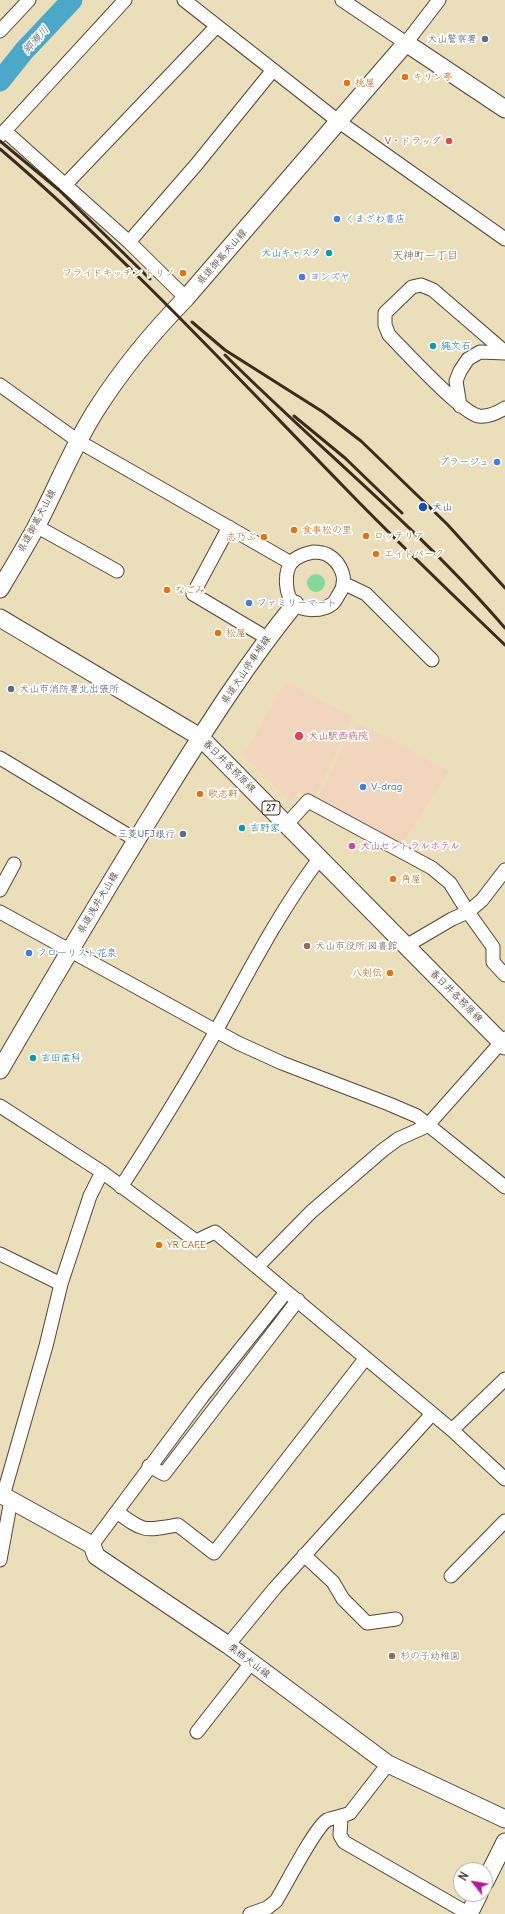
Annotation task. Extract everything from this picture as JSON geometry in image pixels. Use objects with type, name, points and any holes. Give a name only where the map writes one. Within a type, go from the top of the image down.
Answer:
[{"type":"main road","points":[[406,43],[505,108]]},
{"type":"main road","name":"県道御嵩犬山線","points":[[0,589],[36,526],[78,441],[98,407],[144,345],[406,43]]},
{"type":"main road","name":"県道犬山停車場線","points":[[200,737],[268,638],[294,604]]},
{"type":"main road","name":"春日井各務原線","points":[[0,618],[200,737],[287,824],[319,859],[504,1042]]},
{"type":"main road","name":"県道浅井犬山線","points":[[0,1070],[69,951],[200,737]]},
{"type":"main road","name":"栗栖犬山線","points":[[5,1497],[92,1545],[96,1556],[228,1645],[388,1764],[505,1819]]},
{"type":"main road","points":[[493,1866],[505,1842]]},
{"type":"main road","points":[[469,1914],[475,1902]]},
{"type":"street","points":[[0,31],[29,0]]},
{"type":"street","points":[[125,0],[2,133],[65,185],[129,242],[186,298]]},
{"type":"street","points":[[184,0],[338,121],[505,240]]},
{"type":"street","points":[[342,0],[406,43],[439,0]]},
{"type":"street","points":[[65,185],[217,26]]},
{"type":"street","points":[[129,242],[196,165],[273,70]]},
{"type":"street","points":[[505,353],[433,290],[421,285],[412,287],[386,313],[385,325],[389,335],[460,406],[479,416],[497,413],[505,408]]},
{"type":"street","points":[[460,406],[456,381],[460,371],[468,359],[480,352],[505,353]]},
{"type":"street","points":[[0,385],[78,441],[291,563]]},
{"type":"street","points":[[36,526],[117,571]]},
{"type":"street","points":[[229,527],[193,594],[268,638]]},
{"type":"street","points":[[313,552],[327,554],[338,563],[344,577],[341,591],[332,604],[320,609],[306,609],[294,604],[288,593],[287,577],[291,563],[302,554],[313,552]]},
{"type":"street","points":[[343,583],[366,594],[432,660]]},
{"type":"street","points":[[0,758],[136,840]]},
{"type":"street","points":[[287,824],[308,802],[432,868],[450,883],[468,912],[493,947],[493,962],[505,975]]},
{"type":"street","points":[[121,1187],[166,1117],[216,1031],[248,970],[319,859]]},
{"type":"street","points":[[0,890],[14,864]]},
{"type":"street","points":[[406,946],[452,919],[468,912],[482,900],[505,870]]},
{"type":"street","points":[[0,912],[238,1043],[282,1063],[417,1116],[427,1126],[505,1187]]},
{"type":"street","points":[[257,1266],[311,1212],[383,1150],[398,1139],[427,1126],[504,1042]]},
{"type":"street","points":[[0,1106],[102,1172],[196,1241],[215,1232],[286,1292],[298,1300],[365,1359],[452,1430],[505,1479]]},
{"type":"street","points":[[0,1560],[5,1497],[46,1346],[61,1284],[90,1196],[102,1172]]},
{"type":"street","points":[[0,1254],[61,1284]]},
{"type":"street","points":[[92,1545],[149,1466],[286,1292]]},
{"type":"street","points":[[149,1466],[164,1474],[298,1300]]},
{"type":"street","points":[[117,1512],[135,1525],[149,1530],[178,1525],[214,1553],[365,1359]]},
{"type":"street","points":[[452,1430],[505,1379]]},
{"type":"street","points":[[228,1645],[275,1588],[432,1414]]},
{"type":"street","points":[[451,1576],[505,1521]]},
{"type":"street","points":[[304,1556],[333,1582],[343,1599],[367,1623],[396,1619]]},
{"type":"street","points":[[196,1732],[251,1663]]},
{"type":"street","points":[[250,1914],[267,1908],[276,1901],[317,1830],[328,1819],[341,1818],[350,1813],[388,1764]]},
{"type":"street","points":[[341,1818],[340,1835],[344,1842],[469,1914]]},
{"type":"shaded area","name":"犬山駅西病院","points":[[286,681],[352,717],[314,799],[300,791],[291,802],[243,755]]},
{"type":"shaded area","name":"V-drag","points":[[356,722],[449,771],[401,846],[318,799]]},
{"type":"green space","points":[[316,574],[322,577],[325,583],[322,589],[316,592],[310,589],[307,583],[310,577]]},
{"type":"waterway","name":"郷瀬川","points":[[0,81],[24,51],[72,0]]},
{"type":"railway","points":[[0,141],[59,190],[150,279]]},
{"type":"railway","points":[[0,149],[90,230],[176,314],[384,528],[505,645]]},
{"type":"railway","points":[[192,322],[225,350],[323,412],[361,441],[447,524],[505,588]]},
{"type":"railway","points":[[225,355],[403,522],[505,628]]},
{"type":"railway","points":[[294,416],[345,458],[402,513]]},
{"type":"place","name":"犬山警察署","points":[[485,39]]},
{"type":"place","name":"キリン亭","points":[[405,77]]},
{"type":"place","name":"桃屋","points":[[347,83]]},
{"type":"place","name":"V・ドラッグ","points":[[449,141]]},
{"type":"place","name":"くまざわ書店","points":[[337,219]]},
{"type":"place","name":"犬山キャスタ","points":[[329,253]]},
{"type":"place","name":"フライドキッチン トリノ","points":[[183,273]]},
{"type":"place","name":"ヨシズヤ","points":[[302,277]]},
{"type":"place","name":"縄文石","points":[[433,346]]},
{"type":"place","name":"プラージュ","points":[[497,462]]},
{"type":"place","name":"犬山","points":[[423,507]]},
{"type":"place","name":"食事松の里","points":[[294,530]]},
{"type":"place","name":"ロッテリア","points":[[366,536]]},
{"type":"place","name":"志乃ぶ","points":[[264,537]]},
{"type":"place","name":"エイトパーク","points":[[376,554]]},
{"type":"place","name":"なごみ","points":[[167,590]]},
{"type":"place","name":"ファミリーマート","points":[[249,603]]},
{"type":"place","name":"松屋","points":[[218,633]]},
{"type":"place","name":"犬山市消防署北出張所","points":[[11,689]]},
{"type":"place","name":"犬山駅西病院","points":[[299,736]]},
{"type":"place","name":"V-drag","points":[[363,787]]},
{"type":"place","name":"歌志軒","points":[[200,794]]},
{"type":"place","name":"吉野家","points":[[242,828]]},
{"type":"place","name":"三菱UFJ銀行","points":[[183,834]]},
{"type":"place","name":"犬山セントラルホテル","points":[[352,846]]},
{"type":"place","name":"角屋","points":[[393,879]]},
{"type":"place","name":"犬山市役所 図書館","points":[[307,946]]},
{"type":"place","name":"フローリスト花泉","points":[[29,953]]},
{"type":"place","name":"八剣伝","points":[[390,973]]},
{"type":"place","name":"吉田歯科","points":[[33,1058]]},
{"type":"place","name":"YR CAFE","points":[[159,1245]]},
{"type":"place","name":"杉の子幼稚園","points":[[392,1656]]},
{"type":"district","name":"天神町一丁目","points":[[425,256]]}]
